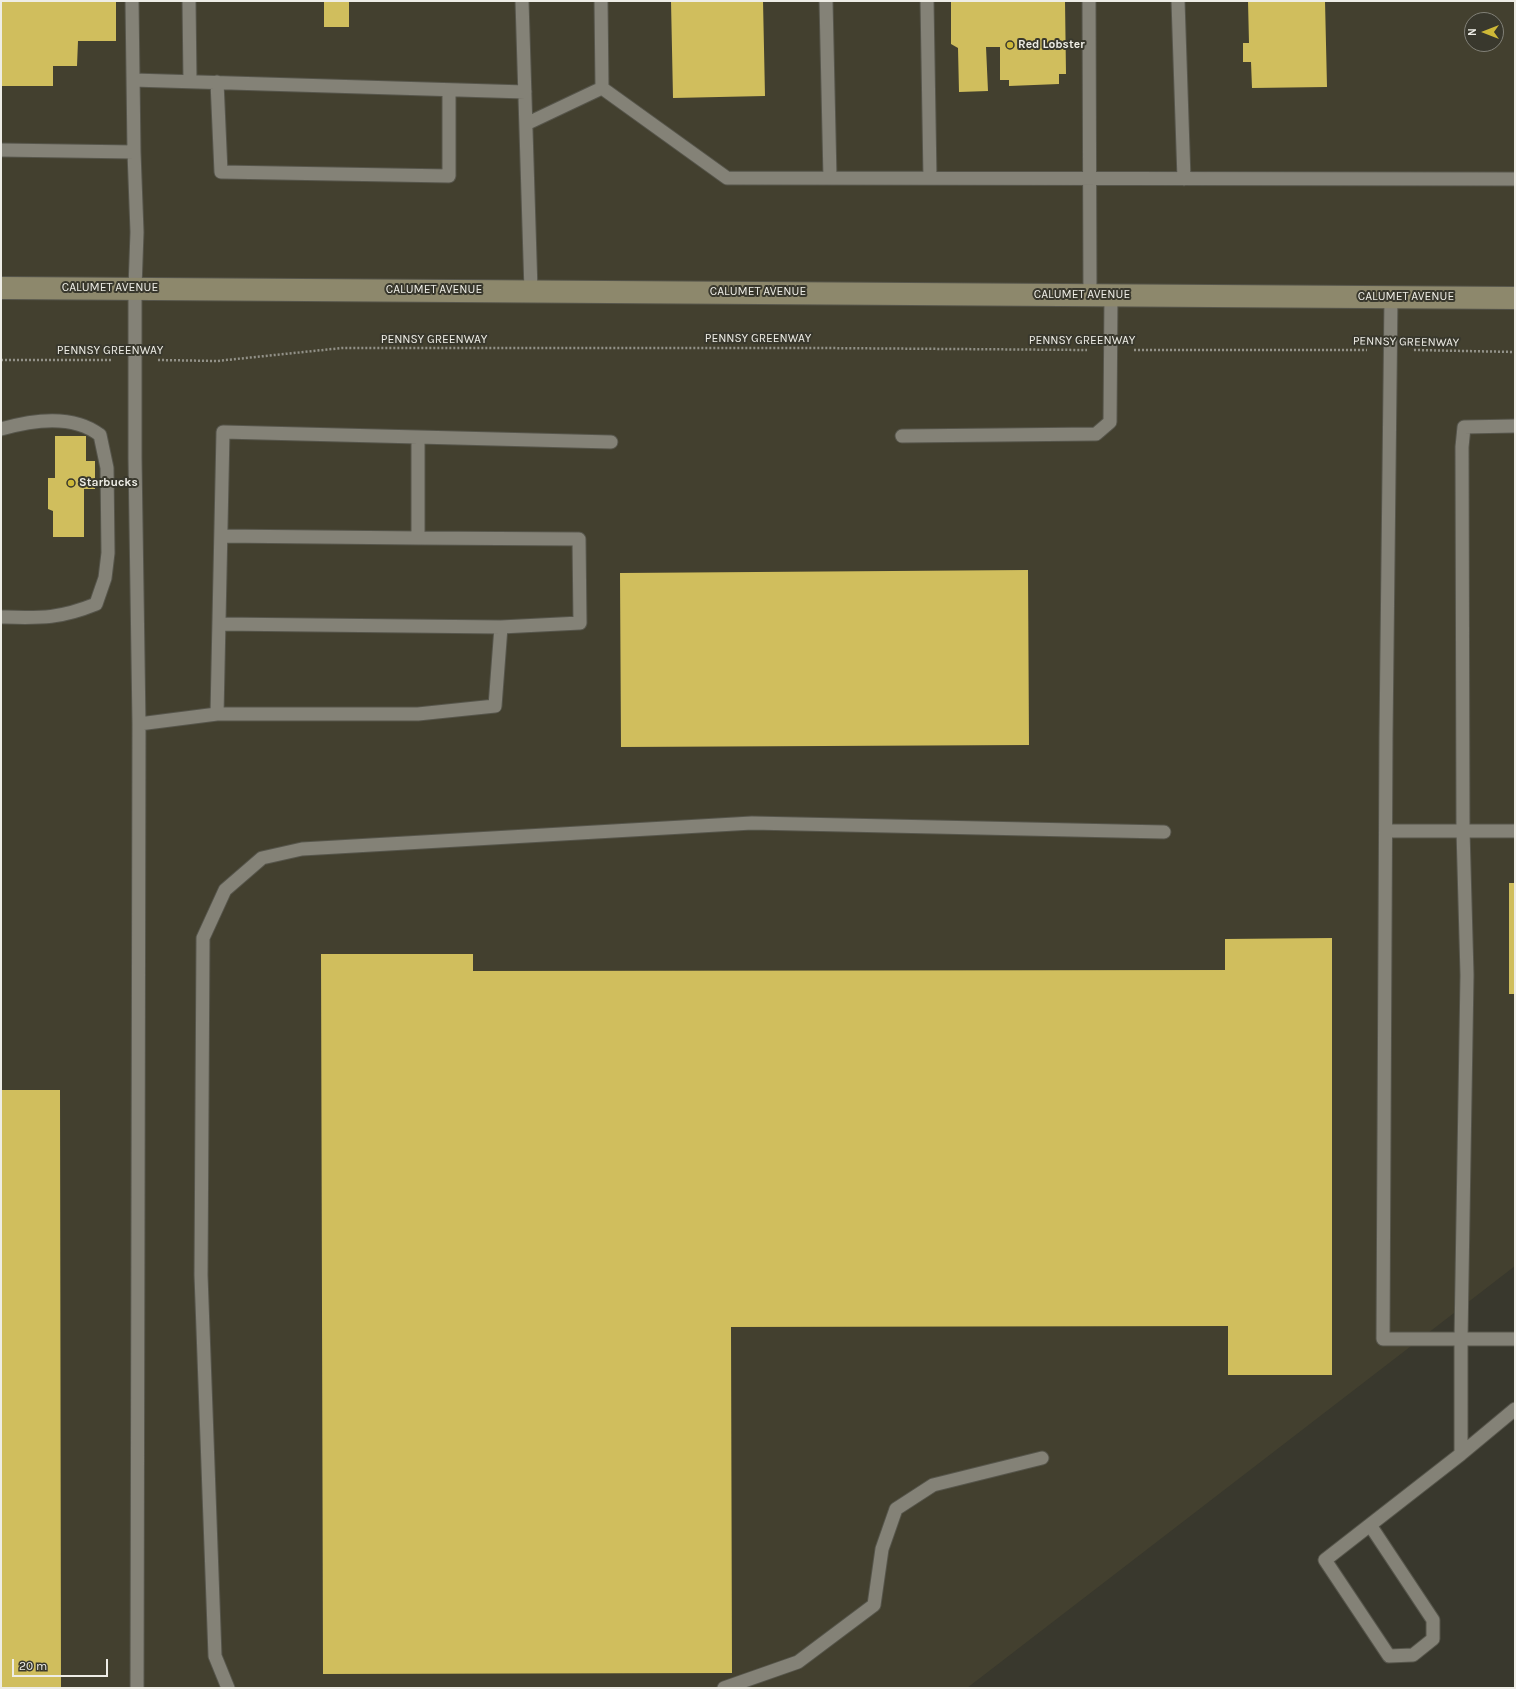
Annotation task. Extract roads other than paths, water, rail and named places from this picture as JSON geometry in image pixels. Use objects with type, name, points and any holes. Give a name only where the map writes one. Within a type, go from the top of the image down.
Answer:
[{"type":"main road","name":"CALUMET AVENUE","points":[[1,288],[1515,298]]},
{"type":"lane","points":[[132,1],[134,152],[137,232],[135,360],[139,724],[137,1688]]},
{"type":"lane","points":[[189,1],[190,81]]},
{"type":"lane","points":[[522,1],[531,291]]},
{"type":"lane","points":[[601,1],[602,88]]},
{"type":"lane","points":[[826,1],[830,178]]},
{"type":"lane","points":[[927,1],[930,178]]},
{"type":"lane","points":[[902,436],[1096,434],[1110,422],[1110,350],[1101,295],[1090,178],[1089,1]]},
{"type":"lane","points":[[1178,1],[1184,178]]},
{"type":"lane","points":[[133,80],[525,92]]},
{"type":"lane","points":[[217,82],[221,172],[449,176],[449,90]]},
{"type":"lane","points":[[526,124],[602,88]]},
{"type":"lane","points":[[602,88],[728,178],[1515,179]]},
{"type":"lane","points":[[1,150],[134,152]]},
{"type":"lane","points":[[1391,297],[1383,1339],[1515,1339]]},
{"type":"lane","points":[[1,429],[17,424],[42,421],[73,422],[89,426],[100,435],[106,468],[108,553],[106,578],[96,604],[72,614],[46,618],[1,617]]},
{"type":"lane","points":[[1461,1454],[1461,1338],[1467,975],[1463,830],[1462,447],[1464,426],[1515,426]]},
{"type":"lane","points":[[217,714],[223,432],[611,442]]},
{"type":"lane","points":[[418,437],[418,538]]},
{"type":"lane","points":[[219,624],[501,628],[580,623],[579,539],[221,536]]},
{"type":"lane","points":[[139,724],[217,714],[418,714],[495,706],[501,628]]},
{"type":"lane","points":[[228,1688],[215,1656],[201,1275],[203,938],[225,890],[262,858],[302,849],[752,823],[1164,832]]},
{"type":"lane","points":[[1386,831],[1515,831]]},
{"type":"lane","points":[[1370,1524],[1433,1620],[1433,1639],[1413,1655],[1389,1656],[1324,1560],[1370,1524],[1461,1454],[1515,1409]]},
{"type":"lane","points":[[724,1688],[798,1662],[874,1605],[882,1549],[896,1509],[933,1486],[1042,1458]]},
{"type":"place","name":"Red Lobster","points":[[1010,45]]},
{"type":"place","name":"Starbucks","points":[[71,483]]}]
